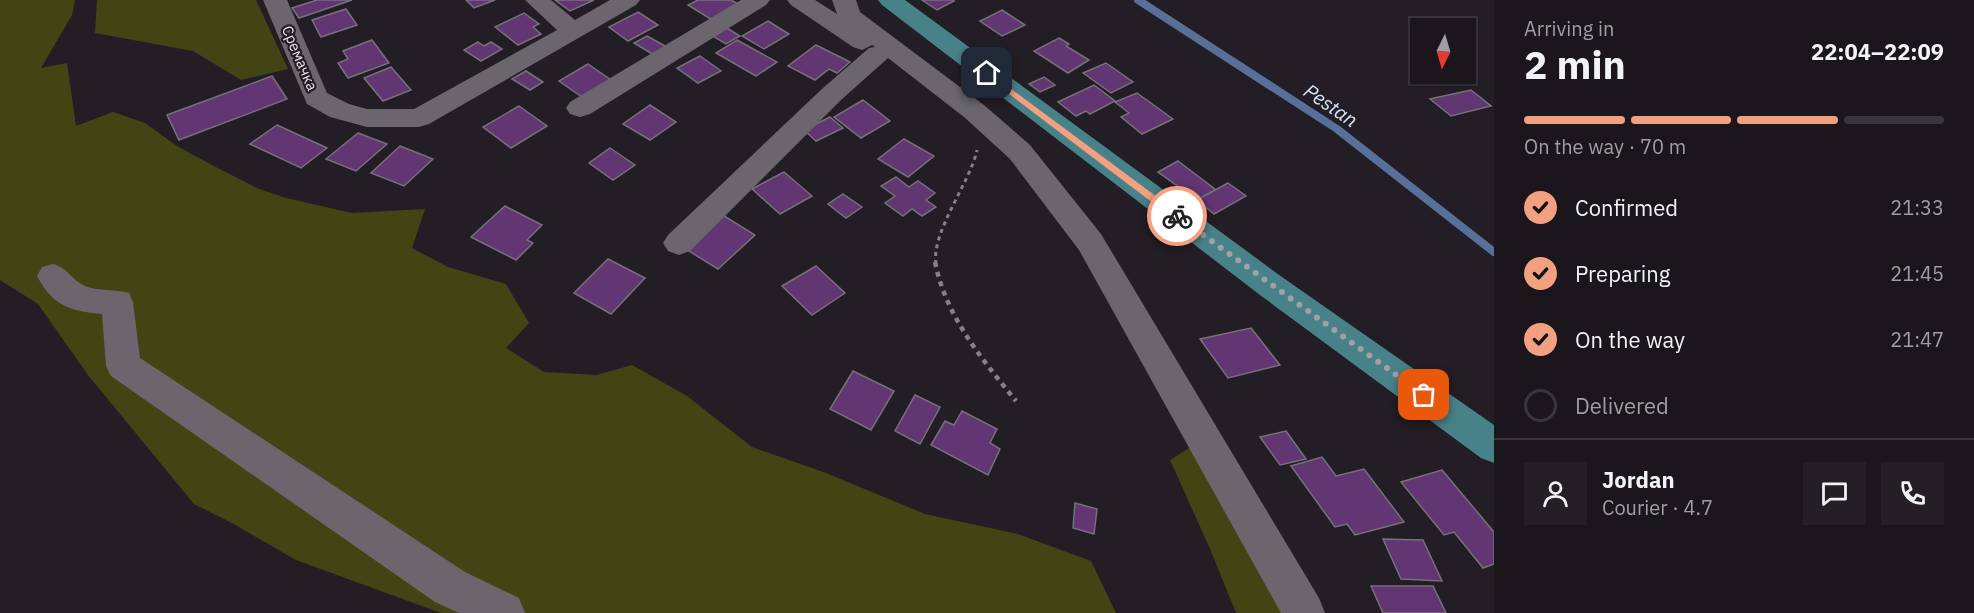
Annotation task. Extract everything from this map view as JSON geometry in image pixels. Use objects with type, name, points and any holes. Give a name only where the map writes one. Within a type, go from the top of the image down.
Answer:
[{"type":"main road","points":[[890,0],[1271,286],[1494,446]]},
{"type":"street","name":"Сремачка","points":[[275,0],[316,98],[340,111],[368,118],[419,118],[628,0]]},
{"type":"street","points":[[537,0],[573,31]]},
{"type":"street","points":[[580,108],[758,0]]},
{"type":"street","points":[[799,0],[841,12],[974,111],[1020,152],[1090,242],[1304,613]]},
{"type":"street","points":[[841,12],[878,54],[979,131]]},
{"type":"street","points":[[679,243],[832,94],[878,54]]},
{"type":"street","points":[[53,276],[77,299],[117,302],[123,366],[450,587],[504,613]]},
{"type":"path","points":[[979,131],[975,164],[956,197],[934,258],[945,293],[969,342],[1016,401]]},
{"type":"green space","points":[[0,0],[75,0],[72,15],[41,68],[67,63],[76,126],[113,112],[145,123],[177,146],[210,164],[259,189],[286,198],[352,213],[425,209],[412,248],[448,267],[506,284],[529,323],[506,348],[544,372],[597,375],[632,365],[687,396],[752,447],[826,473],[925,514],[1018,534],[1091,561],[1116,613],[441,613],[296,560],[194,504],[88,375],[38,304],[0,280]]},
{"type":"green space","points":[[97,0],[256,0],[288,69],[241,80],[193,51],[95,33]]},
{"type":"green space","points":[[1200,441],[1296,613],[1236,613],[1170,460]]},
{"type":"building","points":[[317,0],[352,0],[299,18],[292,8]]},
{"type":"building","points":[[466,0],[495,0],[474,8]]},
{"type":"building","points":[[555,0],[594,0],[570,11]]},
{"type":"building","points":[[698,0],[731,0],[740,5],[712,20],[688,5]]},
{"type":"building","points":[[922,0],[952,0],[954,1],[937,10]]},
{"type":"building","points":[[346,9],[357,25],[321,37],[312,20]]},
{"type":"building","points":[[1002,10],[1025,25],[1002,36],[980,21]]},
{"type":"building","points":[[638,12],[658,25],[628,41],[609,27]]},
{"type":"building","points":[[524,13],[539,24],[533,27],[541,34],[518,45],[495,27]]},
{"type":"building","points":[[768,21],[789,34],[764,49],[742,36]]},
{"type":"building","points":[[725,27],[740,36],[726,44],[711,35]]},
{"type":"building","points":[[647,36],[667,47],[654,55],[634,43]]},
{"type":"building","points":[[1059,38],[1069,44],[1066,46],[1089,60],[1068,73],[1034,51]]},
{"type":"building","points":[[372,40],[389,63],[348,78],[338,63],[348,59],[343,51]]},
{"type":"building","points":[[737,40],[777,62],[756,76],[716,53]]},
{"type":"building","points":[[478,42],[484,46],[491,42],[502,49],[481,61],[464,50]]},
{"type":"building","points":[[816,45],[850,62],[837,73],[829,69],[815,80],[788,66]]},
{"type":"building","points":[[700,56],[721,71],[698,83],[677,68]]},
{"type":"building","points":[[1106,63],[1133,82],[1111,93],[1083,73]]},
{"type":"building","points":[[588,64],[614,82],[585,99],[559,81]]},
{"type":"building","points":[[391,67],[411,90],[383,101],[364,78]]},
{"type":"building","points":[[526,71],[543,82],[530,90],[512,79]]},
{"type":"building","points":[[272,76],[287,99],[179,140],[167,115]]},
{"type":"building","points":[[1044,77],[1055,85],[1040,92],[1029,84]]},
{"type":"building","points":[[1094,85],[1115,101],[1090,114],[1086,111],[1076,116],[1058,102]]},
{"type":"building","points":[[1471,90],[1491,106],[1451,116],[1430,99]]},
{"type":"building","points":[[1137,93],[1173,119],[1142,134],[1121,117],[1129,113],[1115,102]]},
{"type":"building","points":[[863,100],[890,121],[861,138],[834,117]]},
{"type":"building","points":[[650,105],[676,122],[650,140],[623,124]]},
{"type":"building","points":[[519,106],[547,126],[511,148],[483,127]]},
{"type":"building","points":[[830,117],[843,128],[816,141],[804,130]]},
{"type":"building","points":[[277,125],[327,148],[301,168],[250,144]]},
{"type":"building","points":[[358,133],[387,144],[356,171],[326,159]]},
{"type":"building","points":[[904,139],[934,156],[908,177],[878,159]]},
{"type":"building","points":[[400,146],[433,159],[404,186],[371,173]]},
{"type":"building","points":[[610,148],[635,165],[613,180],[589,163]]},
{"type":"building","points":[[1178,161],[1216,190],[1197,200],[1158,172]]},
{"type":"building","points":[[784,172],[812,196],[780,214],[752,189]]},
{"type":"building","points":[[896,177],[909,187],[918,181],[935,193],[926,200],[936,207],[922,216],[912,209],[903,216],[885,203],[895,196],[881,186]]},
{"type":"building","points":[[1228,183],[1246,196],[1214,214],[1197,200]]},
{"type":"building","points":[[843,194],[862,207],[846,218],[828,204]]},
{"type":"building","points":[[505,206],[542,225],[527,240],[533,243],[516,260],[471,237]]},
{"type":"building","points":[[721,214],[755,235],[718,269],[684,248]]},
{"type":"building","points":[[608,259],[645,278],[611,314],[574,293]]},
{"type":"building","points":[[816,266],[845,293],[812,315],[782,286]]},
{"type":"building","points":[[1251,328],[1280,365],[1228,378],[1200,339]]},
{"type":"building","points":[[853,371],[894,391],[871,430],[830,409]]},
{"type":"building","points":[[915,395],[940,407],[920,444],[895,431]]},
{"type":"building","points":[[962,411],[997,429],[990,443],[1000,449],[988,475],[931,445],[945,421],[954,425]]},
{"type":"building","points":[[1286,431],[1306,459],[1280,465],[1260,437]]},
{"type":"building","points":[[1322,457],[1336,476],[1364,469],[1404,522],[1355,535],[1347,524],[1335,527],[1291,466]]},
{"type":"building","points":[[1442,470],[1494,532],[1494,564],[1483,568],[1454,532],[1444,535],[1401,482]]},
{"type":"building","points":[[1075,503],[1097,509],[1094,534],[1073,528]]},
{"type":"building","points":[[1383,539],[1423,540],[1442,581],[1401,579]]},
{"type":"building","points":[[1371,586],[1433,586],[1446,613],[1383,613]]},
{"type":"waterway","name":"Pestan","points":[[1138,0],[1337,129],[1494,252]]},
{"type":"way so far","points":[[1177,216],[1424,395]]},
{"type":"route","points":[[987,73],[1177,216]]}]
